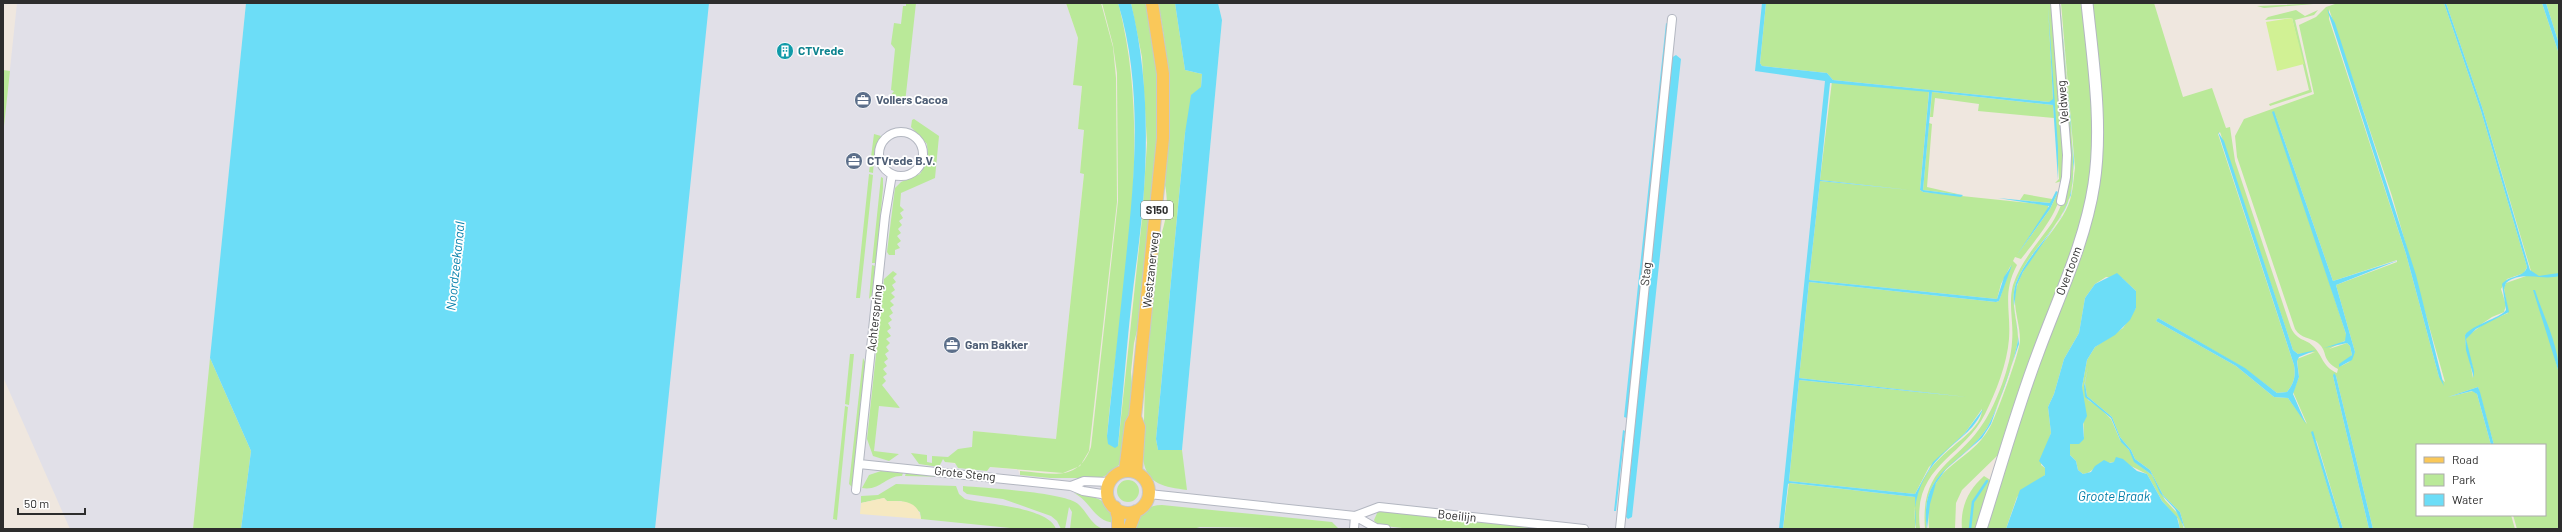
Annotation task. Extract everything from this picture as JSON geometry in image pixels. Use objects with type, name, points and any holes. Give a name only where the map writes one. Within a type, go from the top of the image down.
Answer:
[{"type":"main road","name":"Westzanerweg","points":[[1130,472],[1139,426],[1135,417],[1163,138],[1162,68],[1152,3]]},
{"type":"main road","points":[[1118,529],[1118,517],[1115,507],[1108,495],[1110,482],[1116,475],[1130,472],[1147,483],[1149,494],[1145,504],[1136,511],[1129,529]]},
{"type":"main road","points":[[1115,507],[1127,512],[1136,511]]},
{"type":"street","name":"Veldweg","points":[[2055,3],[2067,155],[2066,177],[2061,201]]},
{"type":"street","name":"Overtoom","points":[[1981,529],[2019,405],[2081,239],[2093,194],[2098,150],[2087,3]]},
{"type":"street","name":"Stag","points":[[1620,529],[1672,19]]},
{"type":"street","points":[[895,133],[912,134],[922,147],[921,164],[908,175],[892,174],[884,168],[880,160],[882,143],[895,133]]},
{"type":"street","name":"Achterspring","points":[[856,490],[885,216],[892,174]]},
{"type":"street","name":"Grote Steng","points":[[859,464],[1071,486],[1082,491],[1108,495]]},
{"type":"street","name":"Grote Steng","points":[[1071,486],[1084,481],[1110,482]]},
{"type":"street","name":"Boeilijn","points":[[1149,494],[1356,516],[1376,528],[1386,529]]},
{"type":"street","name":"Boeilijn","points":[[1356,516],[1379,507],[1584,529]]},
{"type":"street","points":[[1354,529],[1356,516]]},
{"type":"shaded area","points":[[17,3],[246,3],[193,529],[70,529],[3,377],[3,135]]},
{"type":"shaded area","points":[[658,3],[1066,3],[1078,38],[1073,85],[1082,86],[1078,129],[1084,130],[1080,173],[1084,173],[1056,440],[974,431],[972,447],[947,462],[987,471],[989,467],[1018,470],[1020,475],[1092,479],[1114,471],[1120,464],[1142,466],[1158,450],[1182,450],[1222,20],[1218,3],[1764,3],[1757,69],[1828,78],[1781,529],[602,529]]},
{"type":"green space","points":[[906,3],[916,3],[905,103],[900,102],[900,98],[892,97],[892,101],[886,101],[894,91],[891,90],[895,49],[891,44],[894,23],[901,24],[903,6],[906,6]]},
{"type":"green space","points":[[1066,3],[1101,3],[1113,47],[1116,78],[1117,202],[1089,451],[1080,466],[1063,473],[990,467],[987,471],[958,468],[955,463],[945,462],[943,459],[939,467],[919,464],[911,453],[927,455],[927,462],[932,463],[932,456],[948,457],[958,449],[972,447],[973,431],[1056,439],[1084,174],[1080,173],[1084,130],[1078,129],[1082,86],[1073,85],[1078,38]]},
{"type":"green space","points":[[1102,3],[1118,3],[1119,6],[1129,59],[1134,112],[1134,166],[1131,220],[1107,436],[1118,446],[1142,219],[1147,143],[1142,57],[1131,3],[1147,3],[1158,73],[1158,137],[1141,314],[1134,343],[1131,372],[1133,396],[1120,464],[1109,474],[1100,478],[1050,478],[1020,475],[1020,471],[1053,474],[1071,471],[1079,466],[1091,447],[1118,201],[1117,73],[1113,45]]},
{"type":"green space","points":[[1158,3],[1175,3],[1185,70],[1202,74],[1201,87],[1185,133],[1156,439],[1158,450],[1182,450],[1187,490],[1171,488],[1158,483],[1148,474],[1143,459],[1145,381],[1159,241],[1167,206],[1165,185],[1168,139],[1167,71]]},
{"type":"green space","points":[[1766,3],[2053,3],[2065,147],[2062,181],[2055,183],[2059,179],[2048,6],[2053,99],[2053,101],[2049,102],[1833,80],[1827,73],[1762,66],[1760,63]]},
{"type":"green space","points":[[2057,3],[2060,3],[2073,152],[2073,179],[2070,196],[2059,219],[2021,271],[2016,283],[2014,290],[2014,303],[2018,337],[2017,344],[2006,383],[1991,421],[1977,441],[1936,481],[1929,494],[1926,510],[1927,529],[1925,529],[1925,508],[1928,491],[1934,478],[1974,436],[1989,414],[1998,395],[2006,373],[2011,351],[2011,299],[2013,285],[2025,260],[2055,218],[2062,204],[2068,184]]},
{"type":"green space","points":[[2061,3],[2083,3],[2093,108],[2093,158],[2082,220],[1999,454],[1962,490],[1956,503],[1955,529],[1929,529],[1929,506],[1933,489],[1940,477],[1983,438],[1995,416],[2019,346],[2020,333],[2015,305],[2018,283],[2022,273],[2034,255],[2061,219],[2071,195],[2075,168]]},
{"type":"green space","points":[[2091,3],[2154,3],[2183,97],[2212,88],[2226,128],[2230,127],[2235,161],[2291,328],[2296,336],[2314,347],[2328,368],[2337,373],[2338,369],[2329,362],[2321,346],[2315,341],[2300,335],[2295,329],[2237,157],[2235,136],[2244,119],[2314,94],[2299,25],[2316,17],[2326,7],[2338,3],[2444,3],[2481,111],[2527,267],[2524,273],[2507,279],[2501,289],[2506,305],[2504,312],[2492,317],[2465,335],[2466,339],[2466,337],[2485,323],[2508,313],[2504,288],[2506,283],[2529,275],[2531,271],[2482,107],[2446,3],[2542,3],[2559,54],[2559,370],[2555,359],[2559,373],[2559,529],[2517,529],[2513,516],[2546,516],[2546,444],[2494,444],[2478,387],[2448,397],[2473,391],[2477,394],[2491,444],[2416,444],[2416,516],[2511,516],[2515,529],[2373,529],[2336,376],[2333,376],[2369,529],[2343,529],[2317,442],[2312,434],[2340,529],[2185,529],[2180,512],[2163,495],[2150,470],[2135,459],[2131,450],[2120,437],[2112,417],[2087,396],[2085,383],[2088,367],[2084,386],[2088,400],[2099,407],[2111,419],[2120,440],[2129,450],[2136,463],[2152,475],[2165,500],[2180,516],[2184,529],[2180,529],[2178,519],[2162,501],[2147,474],[2122,463],[2111,462],[2083,474],[2078,470],[2076,461],[2070,455],[2070,444],[2084,437],[2082,387],[2087,360],[2095,347],[2123,328],[2136,308],[2136,291],[2122,278],[2106,277],[2095,284],[2085,298],[2079,333],[2064,359],[2054,394],[2048,407],[2051,433],[2041,465],[2045,468],[2045,475],[2017,497],[2006,529],[1986,529],[2009,451],[2096,199]],"holes":[[[2329,9],[2392,196],[2445,382],[2439,377],[2406,254],[2329,19]],[[2274,111],[2333,281],[2397,260],[2397,262],[2336,285],[2355,352],[2349,362],[2341,366],[2352,355],[2350,346],[2347,343],[2329,349],[2346,340],[2346,334]],[[2220,132],[2293,350],[2298,354],[2315,352],[2297,359],[2299,377],[2293,392],[2307,424],[2288,398],[2274,397],[2236,366],[2156,321],[2158,318],[2244,368],[2277,393],[2287,392],[2293,382],[2295,376],[2294,365],[2218,134]],[[2469,355],[2473,368],[2473,378]]]},
{"type":"green space","points":[[2325,3],[2264,8],[2257,6]]},
{"type":"green space","points":[[2546,3],[2559,3],[2559,44]]},
{"type":"green space","points":[[2296,10],[2305,16],[2318,10],[2314,15],[2295,20],[2312,92],[2270,106],[2269,104],[2309,90],[2292,18],[2265,20],[2268,17]]},
{"type":"green space","points":[[2292,18],[2304,64],[2277,71],[2266,22]]},
{"type":"green space","points":[[3,70],[10,71],[3,135]]},
{"type":"green space","points":[[1832,81],[1929,91],[1920,190],[1923,192],[2048,205],[2048,209],[2017,255],[2050,209],[2058,192],[2059,194],[2059,201],[2056,209],[2038,237],[2021,259],[2015,257],[2013,261],[2017,265],[2012,275],[2008,293],[2008,348],[1993,397],[1985,414],[1975,429],[1931,476],[1924,490],[1920,508],[1920,529],[1916,529],[1915,504],[1921,484],[1932,467],[1944,454],[1970,432],[1979,421],[1982,409],[1965,433],[1929,467],[1915,494],[1789,481],[1799,380],[1967,397],[1799,378],[1809,282],[1996,302],[1999,301],[2011,265],[2001,284],[1997,299],[1809,280],[1820,181],[1910,190],[1820,180]]},
{"type":"green space","points":[[1932,92],[2053,105],[2054,118],[1978,111],[1979,104],[1935,98],[1933,117],[1930,117]]},
{"type":"green space","points":[[914,119],[939,136],[935,178],[901,193],[900,206],[904,210],[900,213],[903,218],[899,221],[902,225],[898,229],[901,233],[897,236],[901,241],[897,244],[900,248],[895,250],[895,255],[889,255],[887,252],[895,188],[901,182],[920,174],[928,160],[927,144],[911,127],[912,120]]},
{"type":"green space","points":[[1929,123],[1932,124],[1927,187],[1962,195],[1923,190]]},
{"type":"green space","points":[[874,134],[881,136],[875,148],[873,173],[869,172]]},
{"type":"green space","points":[[869,174],[873,175],[860,298],[856,298]]},
{"type":"green space","points":[[881,177],[883,178],[883,188],[876,263],[872,263]]},
{"type":"green space","points":[[2024,194],[2052,199],[2051,203],[2020,200]]},
{"type":"green space","points":[[872,265],[875,266],[872,295],[869,299]]},
{"type":"green space","points":[[893,271],[897,274],[893,278],[896,282],[892,285],[895,290],[891,293],[895,297],[890,301],[894,305],[890,308],[893,313],[889,316],[892,320],[888,323],[891,328],[887,331],[891,336],[886,339],[890,343],[886,347],[889,351],[885,354],[888,359],[884,362],[887,366],[883,369],[887,374],[883,377],[886,381],[882,385],[900,408],[879,406],[874,451],[899,454],[889,461],[873,456],[867,439],[884,279]]},
{"type":"green space","points":[[850,354],[854,354],[849,405],[845,404]]},
{"type":"green space","points":[[210,358],[251,451],[241,529],[193,529]]},
{"type":"green space","points":[[863,358],[865,362],[852,487],[849,484]]},
{"type":"green space","points":[[845,406],[848,407],[837,520],[833,519]]},
{"type":"green space","points":[[881,471],[903,473],[902,476],[896,476],[874,487],[862,488],[869,475]]},
{"type":"green space","points":[[906,473],[949,477],[905,476]]},
{"type":"green space","points":[[1984,476],[1992,481],[1977,529],[1962,529],[1962,514],[1966,500],[1969,493],[1978,481]]},
{"type":"green space","points":[[1128,480],[1136,483],[1139,491],[1136,499],[1128,502],[1120,499],[1117,491],[1120,483]]},
{"type":"green space","points":[[1789,483],[1915,497],[1915,529],[1783,529]]},
{"type":"green space","points":[[896,484],[956,486],[959,494],[965,499],[1029,511],[1042,516],[1051,522],[1056,529],[1021,529],[921,519],[920,512],[901,501],[887,501],[884,498],[861,503],[861,496],[878,495]]},
{"type":"green space","points":[[963,486],[1038,493],[1066,499],[1079,505],[1094,524],[1103,529],[1070,529],[1072,512],[1069,507],[1065,529],[1061,529],[1057,521],[1051,516],[1003,499],[967,494],[963,491]]},
{"type":"green space","points":[[1074,493],[1089,496],[1105,503],[1112,514],[1115,523],[1102,519],[1085,501]]},
{"type":"green space","points":[[1162,505],[1332,522],[1339,529],[1200,527],[1193,529],[1137,529],[1137,526],[1133,525],[1138,517],[1148,508]]},
{"type":"green space","points":[[1378,511],[1561,529],[1411,529],[1376,525],[1374,520]]},
{"type":"sand","points":[[884,498],[887,501],[899,501],[913,505],[917,508],[921,519],[860,514],[861,503]]},
{"type":"water","name":"Noordzeekanaal","points":[[246,3],[709,3],[655,529],[241,529],[251,451],[210,358]]},
{"type":"water","points":[[1118,3],[1131,3],[1138,35],[1145,101],[1146,134],[1140,233],[1118,446],[1115,448],[1108,444],[1107,436],[1132,194],[1135,130],[1131,66],[1126,34]]},
{"type":"water","points":[[1175,3],[1218,3],[1222,20],[1182,450],[1158,450],[1156,439],[1185,133],[1191,95],[1201,87],[1202,74],[1185,70]]},
{"type":"water","points":[[1762,3],[1766,3],[1760,63],[1762,66],[1827,73],[1833,80],[2049,102],[2053,99],[2048,6],[2058,147],[2058,180],[2053,105],[1932,92],[1923,190],[1963,195],[1961,197],[1923,192],[1920,190],[1929,92],[1830,83],[1820,180],[1910,190],[1820,181],[1809,280],[1997,299],[2004,277],[2012,265],[1999,301],[1996,302],[1809,282],[1799,378],[1967,397],[1799,380],[1789,481],[1915,494],[1933,462],[1965,433],[1983,409],[1972,427],[1939,458],[1932,467],[1921,485],[1915,509],[1915,497],[1790,483],[1788,484],[1783,529],[1779,529],[1825,81],[1755,71]]},
{"type":"water","points":[[2060,3],[2067,83],[2062,33]]},
{"type":"water","points":[[2444,3],[2446,3],[2482,107],[2530,270],[2539,276],[2559,273],[2559,276],[2552,277],[2518,277],[2506,283],[2504,289],[2509,312],[2476,329],[2466,339],[2474,371],[2474,378],[2466,350],[2465,335],[2469,331],[2498,316],[2506,310],[2502,284],[2508,279],[2523,273],[2527,267],[2481,111]]},
{"type":"water","points":[[2542,3],[2546,3],[2559,44],[2559,54]]},
{"type":"water","points":[[2327,9],[2335,23],[2416,275],[2444,386],[2439,377],[2406,254]]},
{"type":"water","points":[[1666,23],[1669,25],[1627,418],[1624,417]]},
{"type":"water","points":[[1676,55],[1681,59],[1632,517],[1628,519],[1626,517],[1671,58]]},
{"type":"water","points":[[2274,111],[2333,281],[2399,260],[2336,285],[2355,352],[2352,360],[2339,367],[2339,364],[2352,355],[2350,346],[2347,343],[2324,348],[2345,341],[2346,334],[2272,112]]},
{"type":"water","points":[[2218,132],[2224,141],[2293,350],[2298,354],[2316,350],[2299,357],[2297,361],[2299,377],[2293,394],[2306,424],[2288,398],[2274,397],[2236,366],[2156,321],[2158,318],[2245,368],[2277,393],[2287,392],[2293,382],[2295,376],[2294,365]]},
{"type":"water","points":[[2072,138],[2074,162],[2073,172],[2073,160]]},
{"type":"water","points":[[2056,191],[2058,192],[2050,209],[2017,255],[2049,206],[1998,198],[2050,203]]},
{"type":"water","points":[[2063,213],[2061,217],[2023,272],[2017,285],[2014,306],[2014,290],[2021,271]]},
{"type":"water","name":"Groote Braak","points":[[2117,273],[2136,291],[2136,308],[2130,320],[2115,335],[2095,347],[2087,360],[2082,387],[2087,416],[2083,424],[2084,439],[2079,444],[2070,444],[2070,455],[2076,461],[2078,470],[2083,474],[2091,472],[2095,466],[2104,460],[2110,463],[2114,462],[2116,457],[2123,459],[2137,471],[2147,474],[2162,501],[2177,517],[2180,529],[2006,529],[2020,490],[2045,475],[2045,468],[2039,461],[2051,433],[2048,407],[2054,394],[2064,359],[2079,333],[2085,298],[2095,284]]},
{"type":"water","points":[[2533,290],[2535,290],[2554,341],[2559,373]]},
{"type":"water","points":[[2018,335],[2019,344],[2012,365],[2017,344]]},
{"type":"water","points":[[2089,365],[2085,383],[2087,396],[2112,417],[2120,437],[2131,450],[2135,459],[2150,470],[2163,495],[2180,512],[2185,529],[2175,509],[2160,493],[2152,475],[2134,462],[2129,450],[2121,442],[2111,418],[2085,397],[2084,386]]},
{"type":"water","points":[[2334,373],[2336,376],[2373,529],[2369,529],[2333,376]]},
{"type":"water","points":[[2478,387],[2494,444],[2491,444],[2477,394],[2472,391],[2448,397]]},
{"type":"water","points":[[1998,405],[1991,424],[1982,438],[1949,467],[1977,441],[1987,428]]},
{"type":"water","points":[[1623,430],[1625,431],[1616,511],[1614,511]]},
{"type":"water","points":[[2313,431],[2343,529],[2340,529],[2311,432]]},
{"type":"water","points":[[1946,469],[1936,483],[1930,504],[1927,529],[1926,509],[1929,494],[1936,481]]},
{"type":"waterway","points":[[1970,529],[1973,502],[1987,481]]},
{"type":"place","name":"CTVrede","points":[[785,51]]},
{"type":"place","name":"Vollers Cacoa","points":[[863,100]]},
{"type":"place","name":"CTVrede B.V.","points":[[854,161]]},
{"type":"place","name":"Gam Bakker","points":[[952,345]]}]
